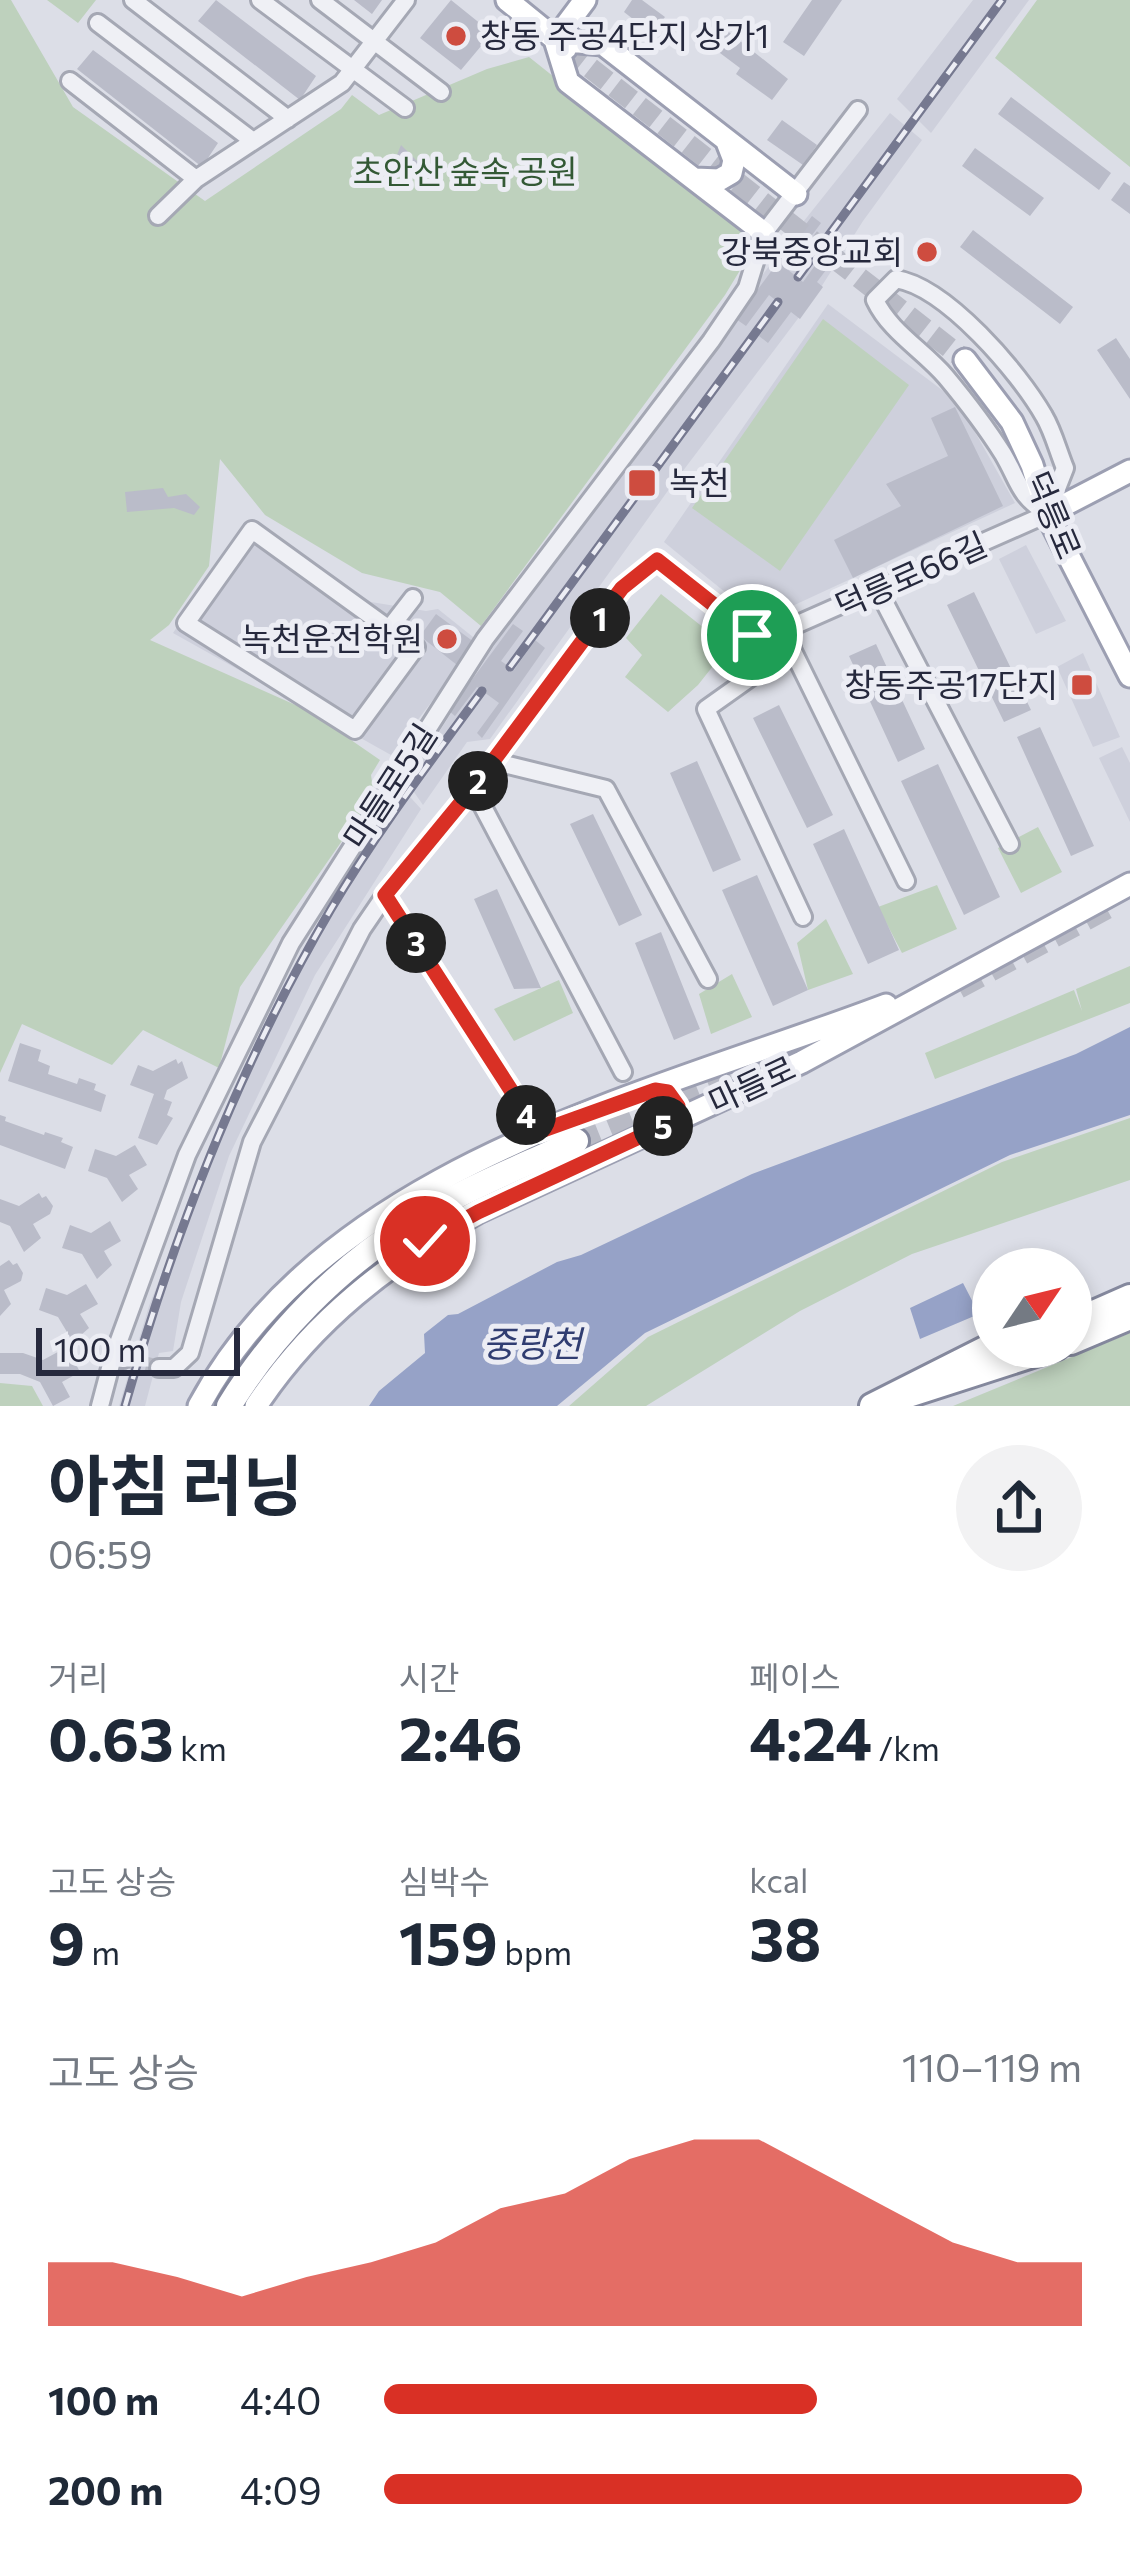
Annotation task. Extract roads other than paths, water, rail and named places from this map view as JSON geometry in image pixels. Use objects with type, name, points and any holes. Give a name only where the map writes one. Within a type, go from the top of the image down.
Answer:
[{"type":"highway","points":[[229,1406],[286,1328],[371,1250],[411,1222],[576,1141]]},
{"type":"highway","points":[[1092,1297],[1130,1280]]},
{"type":"highway","points":[[1092,1314],[1130,1297]]},
{"type":"highway","points":[[1092,1333],[1130,1317]]},
{"type":"highway","points":[[876,1406],[972,1356]]},
{"type":"highway","points":[[905,1396],[972,1367]]},
{"type":"highway","points":[[876,1406],[992,1368]]},
{"type":"main road","points":[[507,0],[561,44],[603,44],[796,194]]},
{"type":"main road","points":[[585,0],[561,44],[568,82],[694,179],[761,244]]},
{"type":"main road","points":[[694,179],[718,179],[730,173],[734,160],[726,140]]},
{"type":"main road","name":"덕릉로","points":[[965,360],[1012,422],[1047,514],[1130,676]]},
{"type":"main road","points":[[1047,514],[1130,471]]},
{"type":"main road","name":"마들로","points":[[256,1406],[323,1321],[394,1261],[478,1212],[821,1052],[1130,884]]},
{"type":"main road","name":"마들로","points":[[199,1406],[253,1326],[331,1253],[410,1194],[538,1132],[965,975]]},
{"type":"main road","points":[[655,1090],[668,1092],[677,1101],[675,1118],[663,1126]]},
{"type":"street","points":[[133,0],[288,119]]},
{"type":"street","points":[[260,0],[405,107]]},
{"type":"street","points":[[320,0],[441,92]]},
{"type":"street","points":[[158,217],[196,178],[342,82],[406,0]]},
{"type":"street","points":[[98,22],[253,141]]},
{"type":"street","points":[[70,81],[196,178]]},
{"type":"street","name":"마들로5길","points":[[100,1406],[187,1155],[291,944],[485,638],[711,341],[747,288],[761,244],[858,110]]},
{"type":"street","points":[[896,279],[919,282],[969,326],[1011,370],[1046,418],[1064,468],[1047,514],[1025,498],[1004,456],[950,382],[926,354],[884,320],[875,300],[896,279]]},
{"type":"street","name":"덕릉로66길","points":[[783,630],[1047,514]]},
{"type":"street","points":[[252,530],[389,629],[416,647],[356,730],[186,623],[252,530]]},
{"type":"street","points":[[159,1368],[175,1368],[184,1361],[196,1338],[252,1142],[316,1015],[385,895],[473,788],[622,588],[657,560],[752,635],[783,630],[906,881]]},
{"type":"street","points":[[878,590],[1010,844]]},
{"type":"street","points":[[389,629],[412,598]]},
{"type":"street","points":[[792,648],[706,709],[803,917]]},
{"type":"street","points":[[492,761],[606,789],[709,979]]},
{"type":"street","points":[[473,788],[623,1072]]},
{"type":"street","points":[[385,895],[538,1132]]},
{"type":"water","name":"중랑천","points":[[1130,1027],[1130,1115],[1010,1155],[645,1333],[557,1406],[369,1406],[379,1391],[425,1353],[424,1334],[448,1315],[752,1174],[1076,1054]]},
{"type":"water","points":[[963,1283],[972,1300],[972,1317],[920,1339],[910,1308]]},
{"type":"tunnel","points":[[566,49],[965,360]]},
{"type":"tunnel","points":[[958,987],[1107,907]]},
{"type":"tunnel","points":[[576,1141],[842,1033]]},
{"type":"tunnel","points":[[123,1359],[159,1368]]},
{"type":"railway","points":[[798,277],[1002,0]]},
{"type":"railway","points":[[510,667],[778,302]]},
{"type":"railway","points":[[125,1406],[188,1214],[267,1028],[348,881],[482,691]]},
{"type":"place","name":"창동 주공4단지 상가1","points":[[456,36]]},
{"type":"place","name":"강북중앙교회","points":[[927,252]]},
{"type":"place","name":"녹천","points":[[642,483]]},
{"type":"place","name":"녹천운전학원","points":[[447,639]]},
{"type":"place","name":"창동주공17단지","points":[[1082,685]]},
{"type":"park label","name":"초안산 숲속 공원","points":[[465,172]]}]
